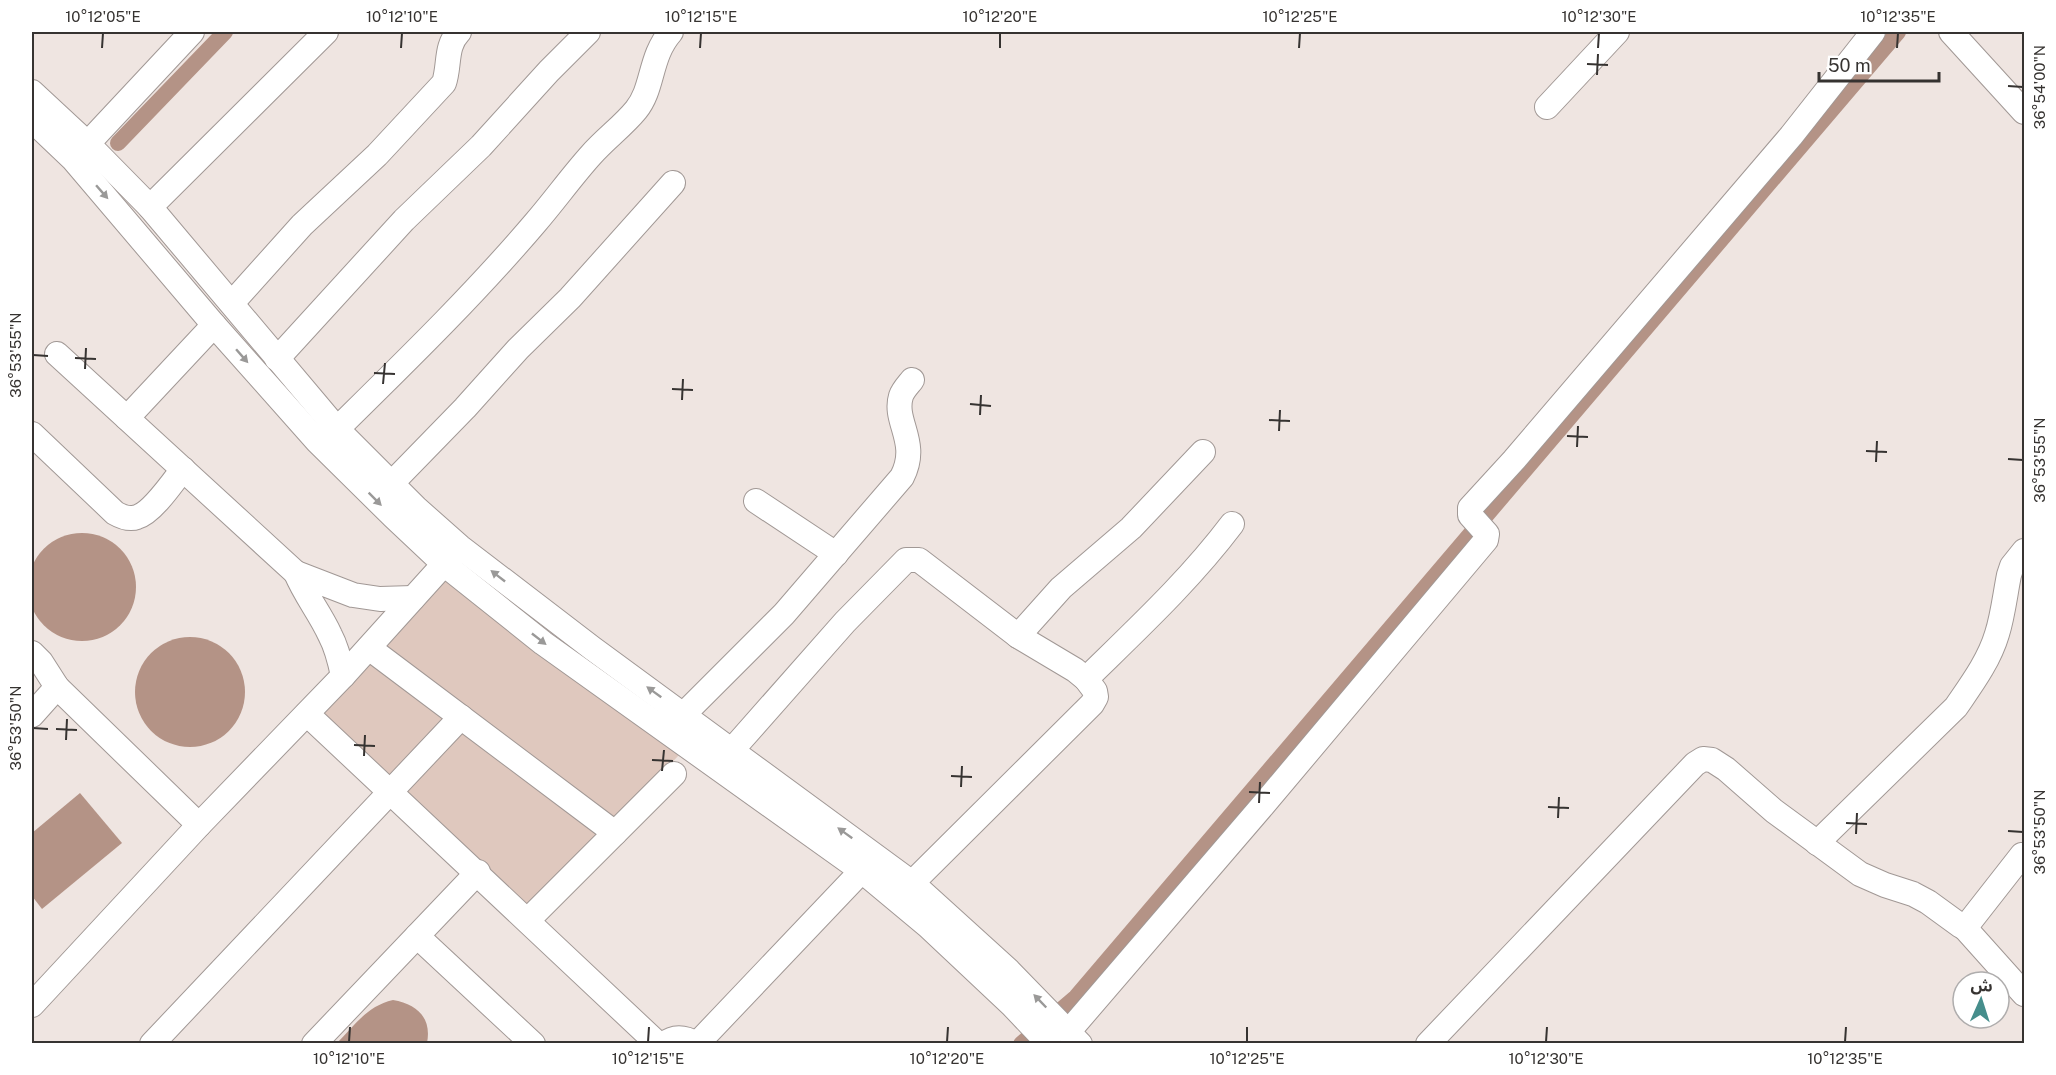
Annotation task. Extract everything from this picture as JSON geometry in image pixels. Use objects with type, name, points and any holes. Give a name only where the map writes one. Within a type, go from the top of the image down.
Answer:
[{"type":"street","points":[[80,151],[192,32]]},
{"type":"street","points":[[150,207],[326,32]]},
{"type":"street","points":[[232,303],[302,225],[377,155],[444,83],[448,72],[448,52],[454,36],[459,32]]},
{"type":"street","points":[[277,359],[404,220],[481,146],[588,32]]},
{"type":"street","points":[[337,429],[430,337],[536,222],[592,154],[636,110],[644,98],[655,58],[664,39],[671,32]]},
{"type":"street","points":[[1546,107],[1617,32]]},
{"type":"street","points":[[1066,1039],[1486,540],[1486,534],[1469,511],[1470,508],[1514,460],[1791,136],[1873,32]]},
{"type":"street","points":[[1951,32],[2025,112]]},
{"type":"street","points":[[32,92],[214,325],[318,442],[393,516],[592,648],[732,750],[869,863],[928,926],[1012,1005],[1066,1039]]},
{"type":"street","points":[[32,120],[80,151],[150,207],[337,429],[391,484],[452,555],[543,643],[869,863],[912,883],[1010,971],[1066,1039]]},
{"type":"street","points":[[391,484],[465,408],[518,349],[570,298],[674,183]]},
{"type":"street","points":[[127,418],[214,325]]},
{"type":"street","points":[[57,354],[296,573],[353,594],[380,599],[413,598]]},
{"type":"street","points":[[684,714],[784,614],[902,477],[908,465],[909,450],[900,403],[901,397],[912,380]]},
{"type":"street","points":[[32,434],[115,513],[125,518],[138,517],[149,510],[183,470]]},
{"type":"street","points":[[1018,636],[1061,588],[1131,528],[1203,452]]},
{"type":"street","points":[[756,501],[836,554]]},
{"type":"street","points":[[1086,679],[1167,600],[1232,524]]},
{"type":"street","points":[[1817,843],[1956,707],[1992,648],[2012,566],[2025,551]]},
{"type":"street","points":[[32,1005],[199,825],[344,676],[452,555]]},
{"type":"street","points":[[732,750],[845,622],[906,560],[919,560],[1018,636],[1075,670],[1095,691],[1096,697],[1092,704],[912,883]]},
{"type":"street","points":[[296,573],[305,594],[330,634],[344,676]]},
{"type":"street","points":[[369,648],[615,833]]},
{"type":"street","points":[[32,653],[41,662],[57,687],[199,825]]},
{"type":"street","points":[[32,715],[57,687]]},
{"type":"street","points":[[307,714],[658,1044]]},
{"type":"street","points":[[152,1044],[461,717]]},
{"type":"street","points":[[1428,1044],[1605,856],[1695,764],[1704,759],[1712,760],[1726,769],[1774,811],[1860,874],[1913,894],[1964,927],[2025,994]]},
{"type":"street","points":[[528,920],[674,774]]},
{"type":"street","points":[[1964,927],[2022,855]]},
{"type":"street","points":[[664,1044],[668,1040],[678,1038],[688,1039],[697,1044],[869,863]]},
{"type":"street","points":[[314,1044],[478,873]]},
{"type":"street","points":[[417,936],[533,1044]]},
{"type":"shaded area","points":[[82,533],[103,537],[120,549],[132,566],[136,587],[132,608],[120,625],[103,637],[82,641],[61,637],[44,625],[32,608],[28,587],[32,566],[44,549],[61,537]]},
{"type":"shaded area","points":[[441,577],[680,754],[532,909],[317,713]]},
{"type":"shaded area","points":[[190,637],[211,641],[229,653],[241,671],[245,692],[241,713],[229,731],[211,743],[190,747],[169,743],[151,731],[139,713],[135,692],[139,671],[151,653],[169,641]]},
{"type":"shaded area","points":[[80,793],[122,843],[42,909],[32,896],[32,833]]},
{"type":"shaded area","points":[[393,1000],[416,1009],[425,1019],[427,1043],[337,1043],[369,1011]]},
{"type":"waterway","points":[[118,143],[225,32]]},
{"type":"waterway","points":[[1021,1044],[1076,997],[1898,32]]}]
